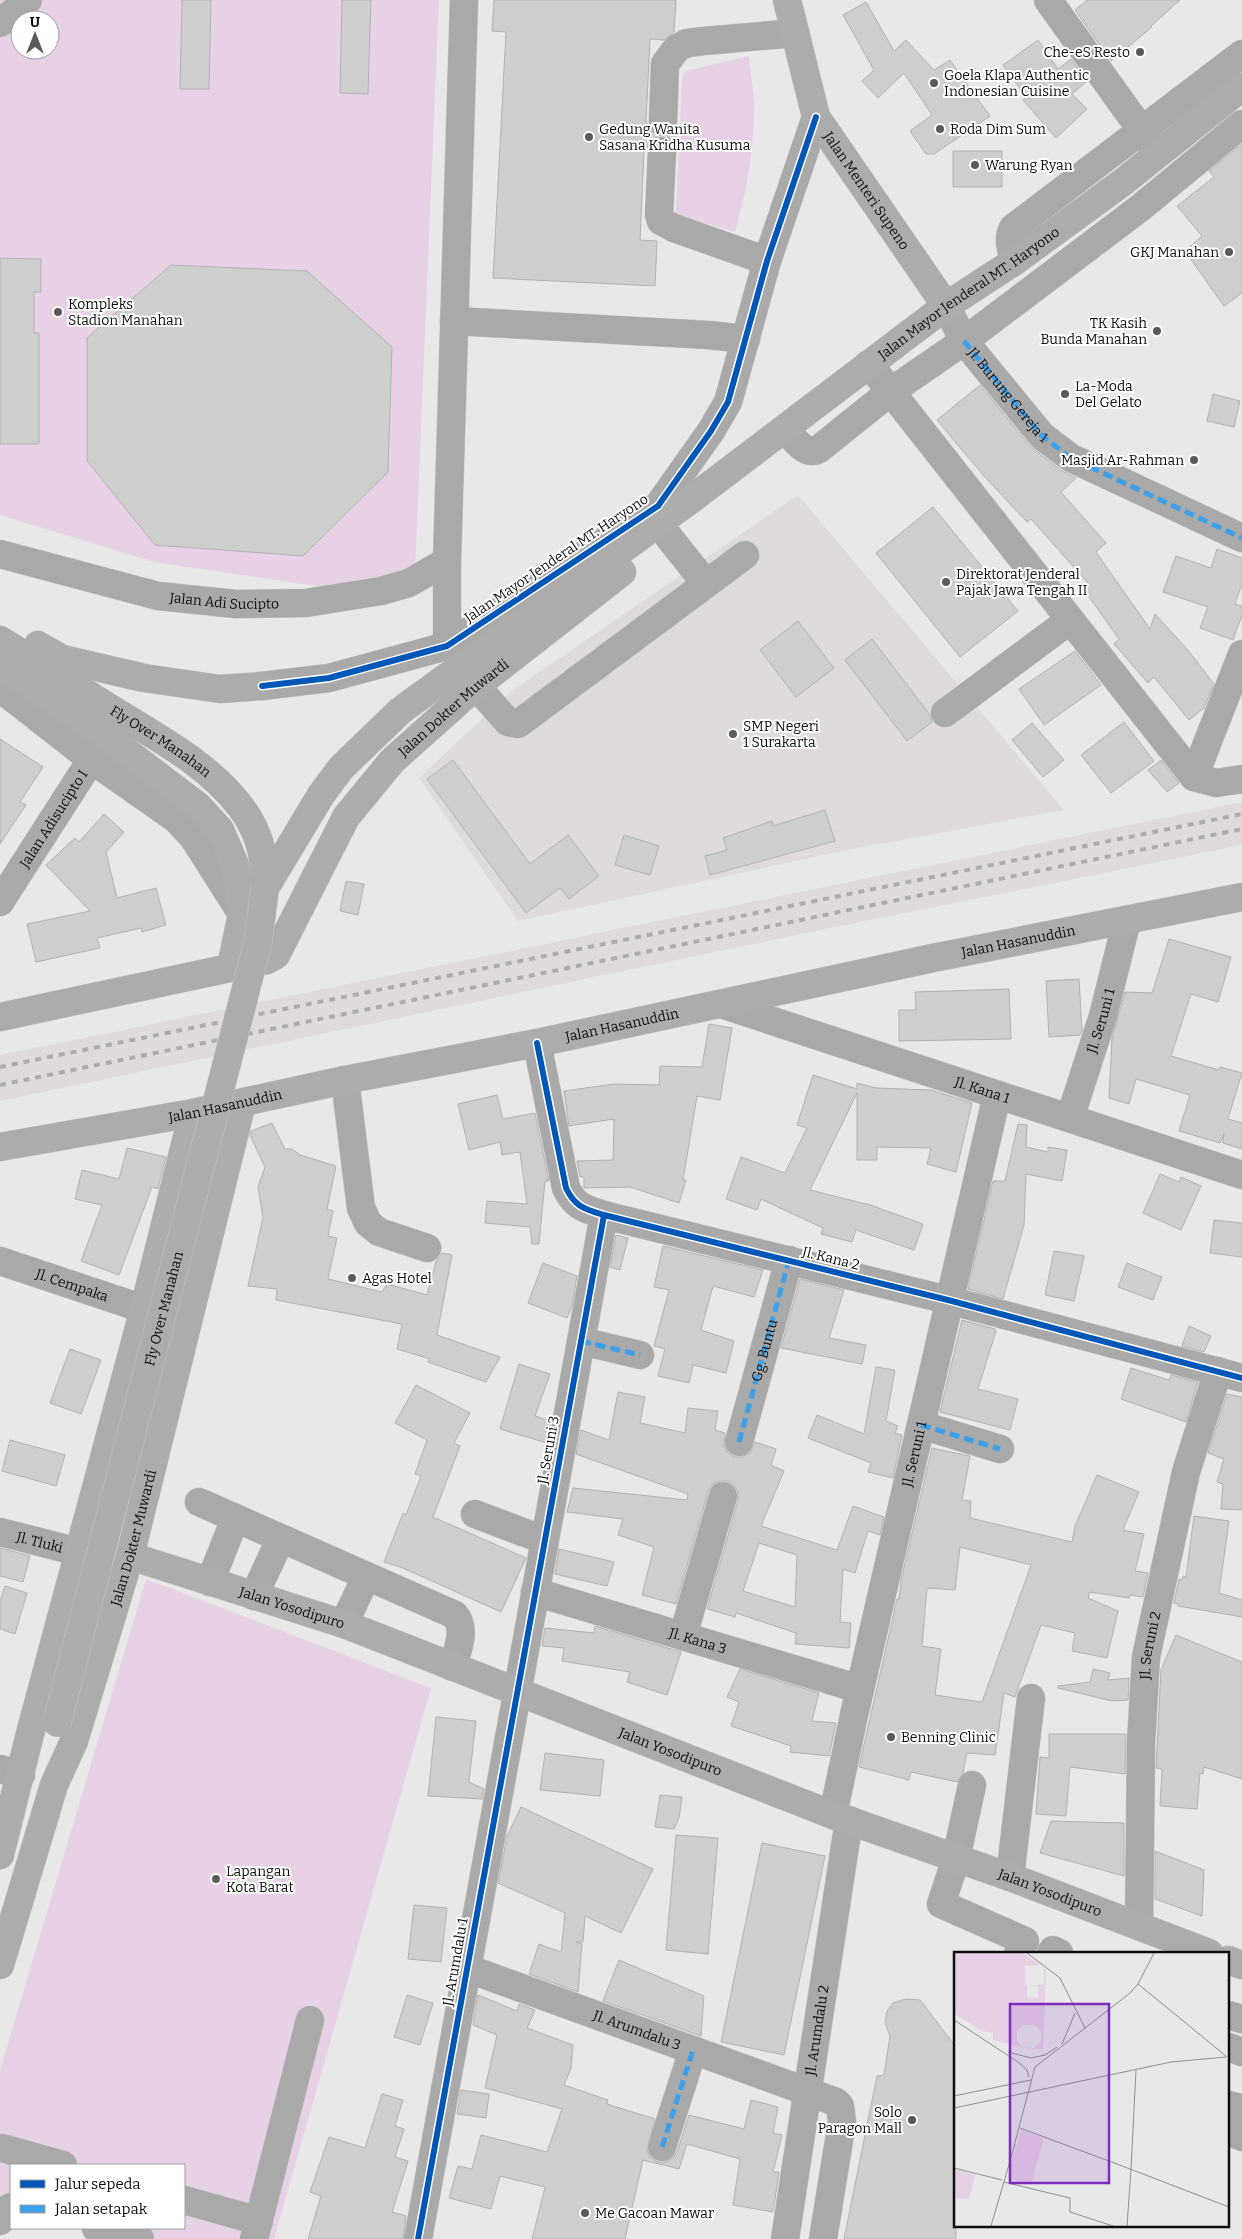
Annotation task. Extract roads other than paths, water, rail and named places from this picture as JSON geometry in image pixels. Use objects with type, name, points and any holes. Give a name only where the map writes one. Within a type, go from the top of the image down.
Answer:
[{"type":"main road","name":"Jalan Menteri Supeno","points":[[787,0],[816,117],[946,306]]},
{"type":"main road","name":"Jalan Mayor Jenderal MT. Haryono","points":[[400,711],[693,498],[946,306],[1014,261],[1123,182],[1242,87]]},
{"type":"main road","name":"Jalan Dokter Muwardi","points":[[231,967],[267,960],[276,955],[346,817],[392,761],[476,686],[668,536],[693,498]]},
{"type":"main road","points":[[0,622],[62,659],[144,678],[220,688],[262,686]]},
{"type":"main road","name":"Fly Over Manahan","points":[[0,640],[155,736],[198,765],[221,784],[241,807],[257,834],[265,862],[265,888],[258,942],[56,1726]]},
{"type":"main road","points":[[0,665],[106,736],[198,806],[220,830],[236,866],[242,914],[231,967],[0,1017]]},
{"type":"main road","name":"Fly Over Manahan","points":[[265,888],[320,796],[341,768],[400,711]]},
{"type":"main road","name":"Jalan Hasanuddin","points":[[0,1147],[193,1113],[345,1080],[536,1043],[933,958],[1242,897]]},
{"type":"main road","name":"Jalan Dokter Muwardi","points":[[0,1965],[54,1785],[74,1741],[130,1556],[242,1103]]},
{"type":"main road","points":[[0,1855],[15,1769],[79,1552],[144,1309],[193,1113]]},
{"type":"main road","name":"Jalan Yosodipuro","points":[[130,1556],[344,1624],[841,1818],[1010,1877],[1206,1952]]},
{"type":"main road","points":[[15,1769],[56,1726]]},
{"type":"main road","points":[[54,1785],[56,1726]]},
{"type":"main road","points":[[1230,1961],[1242,1966]]},
{"type":"street","points":[[0,23],[28,0]]},
{"type":"street","points":[[447,646],[447,562],[464,0]]},
{"type":"street","points":[[1048,0],[1141,131],[1160,154]]},
{"type":"street","points":[[663,122],[665,64],[677,48],[687,43],[795,33]]},
{"type":"street","points":[[1014,261],[1010,243],[1010,235],[1013,228],[1242,54]]},
{"type":"street","points":[[1184,98],[1220,142]]},
{"type":"street","name":"Jalan Mayor Jenderal MT. Haryono","points":[[262,686],[329,678],[447,646],[658,506],[711,431],[728,402],[767,261],[816,117]]},
{"type":"street","points":[[785,429],[806,450],[815,452],[890,392],[964,341],[1140,208],[1242,124]]},
{"type":"street","points":[[662,151],[659,215],[662,221],[674,228],[767,261]]},
{"type":"street","points":[[1123,182],[1140,208]]},
{"type":"street","points":[[1060,193],[1075,216]]},
{"type":"street","name":"Jalan Menteri Supeno","points":[[946,306],[964,341]]},
{"type":"street","points":[[454,321],[708,335],[746,339]]},
{"type":"street","name":"Jl. Burung Gereja 1","points":[[964,341],[1042,436],[1055,447],[1072,458],[1242,538]]},
{"type":"street","points":[[869,364],[1194,777],[1216,783],[1242,779]]},
{"type":"street","points":[[668,536],[706,584]]},
{"type":"street","name":"Jalan Adi Sucipto","points":[[0,554],[158,596],[236,604],[306,603],[380,591],[409,583],[447,562]]},
{"type":"street","points":[[476,686],[508,722],[518,724],[745,555]]},
{"type":"street","points":[[945,713],[1070,620]]},
{"type":"street","points":[[1194,777],[1242,654]]},
{"type":"street","points":[[0,688],[92,760],[176,819],[193,836],[242,914]]},
{"type":"street","name":"Jalan Adisucipto I","points":[[0,902],[106,736]]},
{"type":"street","name":"Jl. Seruni 1","points":[[1070,1118],[1103,1016],[1127,920]]},
{"type":"street","name":"Jl. Kana 1","points":[[722,1004],[1242,1175]]},
{"type":"street","name":"Jl. Kana 2","points":[[536,1043],[566,1188],[574,1203],[604,1215],[948,1300],[1230,1375]]},
{"type":"street","points":[[345,1080],[361,1208],[368,1224],[379,1232],[427,1248]]},
{"type":"street","name":"Jl. Seruni 1","points":[[841,1818],[860,1689],[948,1300],[997,1094]]},
{"type":"street","name":"Jl. Seruni 3","points":[[516,1690],[604,1215]]},
{"type":"street","name":"Gg. Buntu","points":[[739,1442],[789,1260]]},
{"type":"street","name":"Jl. Cempaka","points":[[0,1261],[144,1309]]},
{"type":"street","points":[[581,1341],[640,1355]]},
{"type":"street","name":"Jl. Seruni 2","points":[[1140,1926],[1141,1743],[1146,1657],[1186,1472],[1230,1375]]},
{"type":"street","points":[[921,1425],[1000,1450]]},
{"type":"street","points":[[683,1636],[723,1496]]},
{"type":"street","points":[[199,1502],[280,1540],[454,1615],[459,1620],[461,1632],[453,1667]]},
{"type":"street","points":[[475,1514],[544,1540]]},
{"type":"street","points":[[210,1582],[235,1519]]},
{"type":"street","name":"Jl. Tluki","points":[[0,1532],[79,1552]]},
{"type":"street","points":[[254,1596],[280,1540]]},
{"type":"street","points":[[344,1624],[366,1577]]},
{"type":"street","name":"Jl. Kana 3","points":[[535,1592],[860,1689]]},
{"type":"street","name":"Jl. Arumdalu 1","points":[[418,2239],[516,1690]]},
{"type":"street","points":[[1010,1877],[1031,1698]]},
{"type":"street","points":[[972,1785],[956,1859],[941,1904],[1025,1941],[1019,1952]]},
{"type":"street","name":"Jl. Arumdalu 2","points":[[785,2239],[808,2092],[841,1818]]},
{"type":"street","name":"Jl. Arumdalu 3","points":[[466,1968],[836,2102],[840,2106],[842,2113],[822,2239]]},
{"type":"street","points":[[185,2200],[257,2230],[310,2020]]},
{"type":"street","points":[[1230,2048],[1242,2052]]},
{"type":"street","points":[[662,2146],[693,2050]]},
{"type":"street","points":[[1230,2132],[1242,2137]]},
{"type":"street","points":[[2,2148],[59,2164]]},
{"type":"street","points":[[792,2192],[828,2199]]},
{"type":"street","points":[[0,2221],[5,2210],[10,2208]]},
{"type":"street","points":[[100,2229],[140,2239]]},
{"type":"railway","points":[[0,1067],[1242,814]]},
{"type":"railway","points":[[0,1085],[1242,829]]},
{"type":"place","name":"Che-eS Resto","points":[[1140,52]]},
{"type":"place","name":"Goela Klapa Authentic Indonesian Cuisine","points":[[934,83]]},
{"type":"place","name":"Roda Dim Sum","points":[[940,129]]},
{"type":"place","name":"Gedung Wanita Sasana Kridha Kusuma","points":[[589,137]]},
{"type":"place","name":"Warung Ryan","points":[[975,165]]},
{"type":"place","name":"GKJ Manahan","points":[[1229,252]]},
{"type":"place","name":"Kompleks Stadion Manahan","points":[[58,312]]},
{"type":"place","name":"TK Kasih Bunda Manahan","points":[[1157,331]]},
{"type":"place","name":"La-Moda Del Gelato","points":[[1065,394]]},
{"type":"place","name":"Masjid Ar-Rahman","points":[[1194,460]]},
{"type":"place","name":"Direktorat Jenderal Pajak Jawa Tengah II","points":[[946,582]]},
{"type":"place","name":"SMP Negeri 1 Surakarta","points":[[733,734]]},
{"type":"place","name":"Agas Hotel","points":[[352,1278]]},
{"type":"place","name":"Benning Clinic","points":[[891,1737]]},
{"type":"place","name":"Lapangan Kota Barat","points":[[216,1879]]},
{"type":"place","name":"Solo Paragon Mall","points":[[912,2120]]},
{"type":"place","name":"Me Gacoan Mawar","points":[[585,2213]]}]
